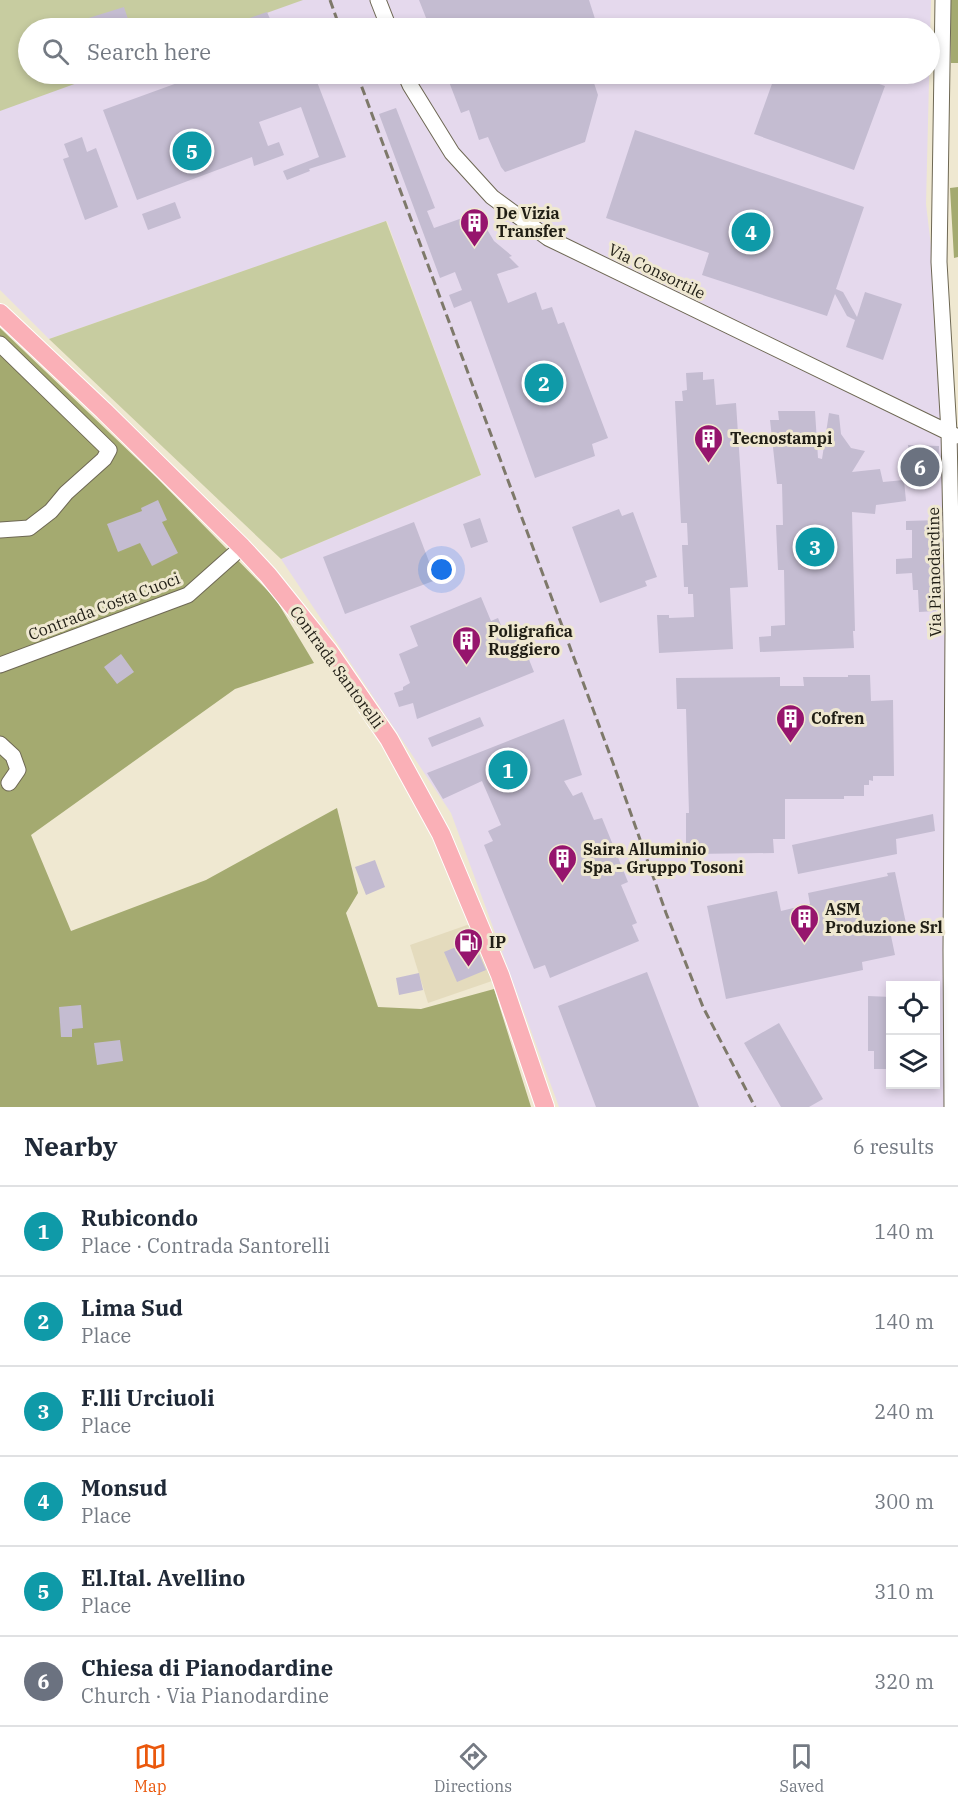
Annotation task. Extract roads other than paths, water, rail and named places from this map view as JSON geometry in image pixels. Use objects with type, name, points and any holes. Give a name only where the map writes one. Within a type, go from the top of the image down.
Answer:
[{"type":"main road","name":"Contrada Santorelli","points":[[0,313],[104,411],[242,547],[268,575],[328,650],[389,739],[454,863],[496,965],[545,1107]]},
{"type":"street","points":[[378,0],[385,18]]},
{"type":"street","name":"Via Pianodardine","points":[[943,0],[939,262],[954,434],[952,1107]]},
{"type":"street","name":"Via Consortile","points":[[409,84],[452,153],[492,196],[549,238],[954,434]]},
{"type":"street","points":[[0,344],[109,450],[104,459],[66,493],[51,511],[29,528],[0,530]]},
{"type":"street","name":"Contrada Costa Cuoci","points":[[0,665],[188,596],[242,547]]},
{"type":"street","points":[[0,744],[13,756],[18,770],[9,783]]},
{"type":"railway","points":[[330,0],[336,18]]},
{"type":"railway","points":[[361,84],[613,763],[666,913],[703,1007],[755,1107]]},
{"type":"place","name":"El.Ital. Avellino","points":[[192,151]]},
{"type":"place","name":"Monsud","points":[[751,232]]},
{"type":"place","name":"De Vizia Transfer","points":[[475,248]]},
{"type":"place","name":"Lima Sud","points":[[544,383]]},
{"type":"place","name":"Tecnostampi","points":[[709,464]]},
{"type":"place","name":"Chiesa di Pianodardine","points":[[920,467]]},
{"type":"place","name":"F.lli Urciuoli","points":[[815,547]]},
{"type":"place","name":"Poligrafica Ruggiero","points":[[467,666]]},
{"type":"place","name":"Cofren","points":[[790,744]]},
{"type":"place","name":"Rubicondo","points":[[508,770]]},
{"type":"place","name":"Saira Alluminio Spa - Gruppo Tosoni","points":[[562,884]]},
{"type":"place","name":"ASM Produzione Srl","points":[[804,944]]},
{"type":"place","name":"IP","points":[[468,968]]}]
